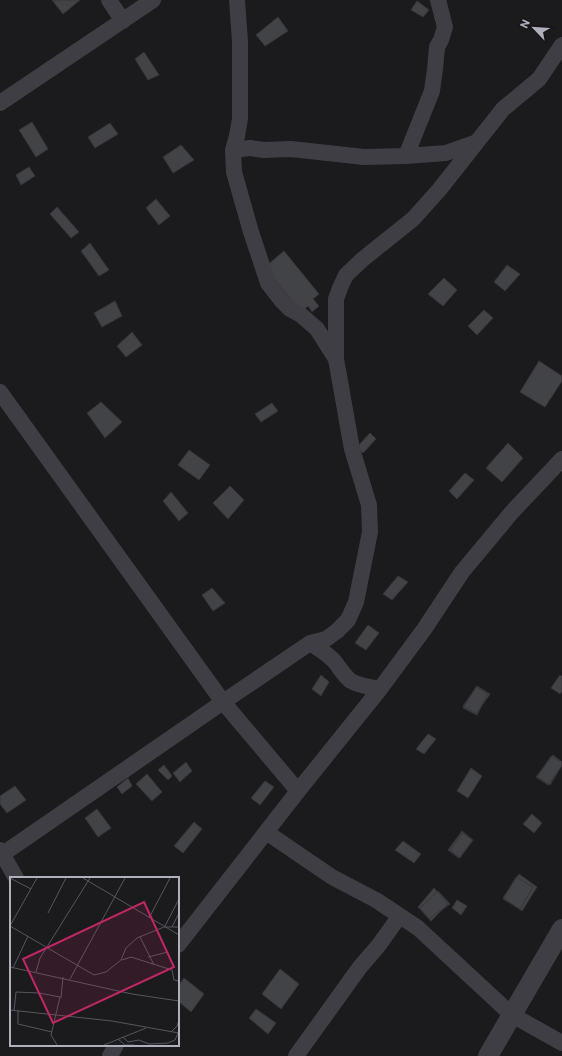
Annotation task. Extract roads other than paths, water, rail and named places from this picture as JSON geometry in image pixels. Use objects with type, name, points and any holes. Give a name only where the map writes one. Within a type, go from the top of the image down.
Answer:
[{"type":"street","points":[[109,0],[123,21]]},
{"type":"street","points":[[0,103],[154,0]]},
{"type":"street","points":[[237,0],[240,42],[240,119],[237,136],[232,150],[234,172],[251,232],[268,283],[290,309],[301,315],[317,329],[336,359]]},
{"type":"street","points":[[406,156],[432,91],[436,69],[437,47],[441,40],[445,26],[438,0]]},
{"type":"street","points":[[15,877],[1,853],[310,643],[326,639],[348,620],[356,602],[370,532],[369,505],[352,449],[336,359],[336,299],[340,288],[346,276],[363,259],[413,218],[439,190],[503,109],[539,79],[562,45]]},
{"type":"street","points":[[232,150],[250,148],[264,150],[291,149],[364,157],[406,156],[446,153],[477,142]]},
{"type":"street","points":[[446,153],[460,164]]},
{"type":"street","points":[[0,392],[223,702],[298,791]]},
{"type":"street","points":[[179,944],[380,689],[425,628],[462,572],[512,512],[562,459]]},
{"type":"street","points":[[310,643],[328,654],[343,674],[352,682],[362,686],[380,689]]},
{"type":"street","points":[[266,832],[332,877],[376,900],[418,928],[512,1015],[562,1043]]},
{"type":"street","points":[[296,1056],[360,967],[380,945],[396,920],[403,918]]},
{"type":"street","points":[[488,1056],[562,929]]},
{"type":"street","points":[[110,1056],[115,1046]]}]
